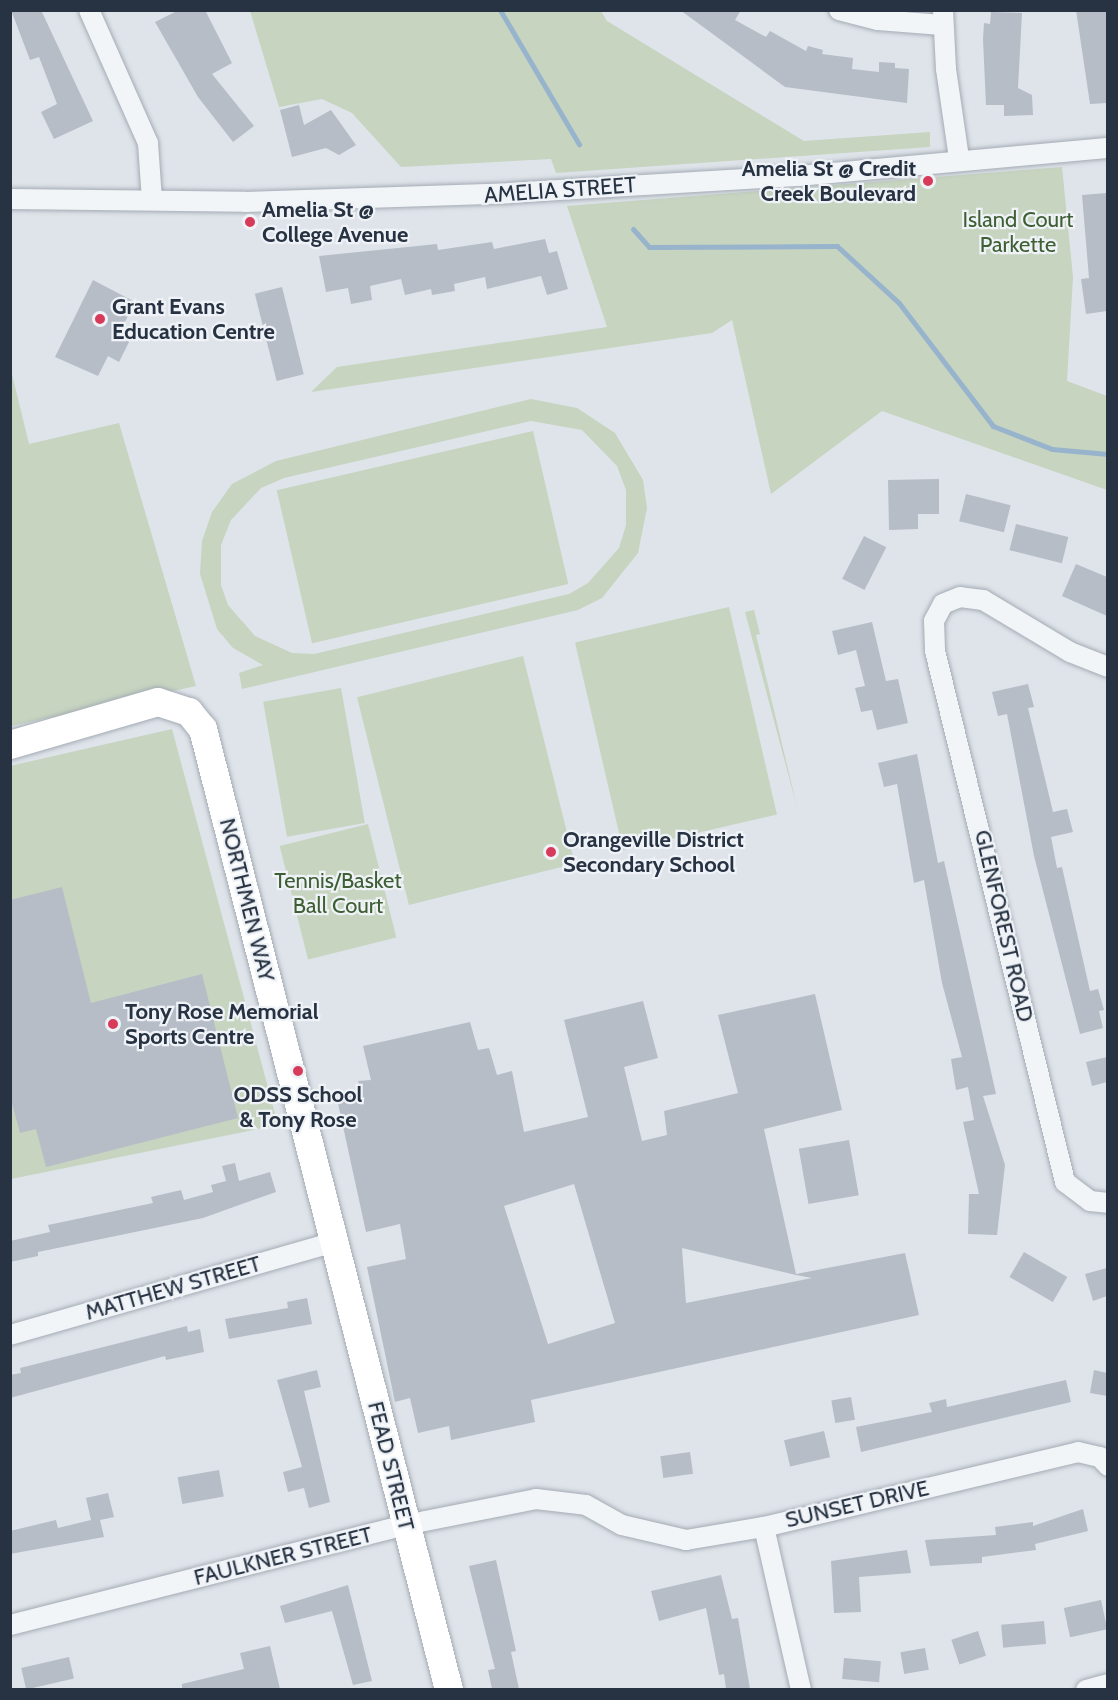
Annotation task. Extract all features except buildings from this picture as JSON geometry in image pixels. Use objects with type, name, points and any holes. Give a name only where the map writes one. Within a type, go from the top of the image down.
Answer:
[{"type":"street","points":[[89,10],[148,143],[152,200]]},
{"type":"street","points":[[839,10],[878,20],[943,18],[958,158]]},
{"type":"street","name":"AMELIA STREET","points":[[10,199],[310,201],[510,193],[799,176],[958,158],[1107,148]]},
{"type":"street","name":"GLENFOREST ROAD","points":[[1107,667],[1070,652],[983,600],[960,597],[943,604],[934,621],[935,651],[1065,1182],[1090,1201],[1107,1203]]},
{"type":"street","name":"NORTHMEN WAY","points":[[10,745],[158,702],[189,712],[204,732],[335,1242]]},
{"type":"street","name":"MATTHEW STREET","points":[[10,1335],[335,1242]]},
{"type":"street","name":"FEAD STREET","points":[[335,1242],[405,1525],[449,1689]]},
{"type":"street","name":"SUNSET DRIVE","points":[[801,1689],[764,1527],[1078,1452],[1100,1458],[1107,1466]]},
{"type":"street","name":"FAULKNER STREET","points":[[10,1625],[405,1525],[556,1498],[586,1505],[622,1525],[686,1540],[764,1527]]},
{"type":"street","points":[[1086,1689],[1107,1684]]},
{"type":"green space","points":[[250,11],[601,11],[607,21],[804,141],[930,132],[930,147],[556,173],[551,159],[401,167],[352,113],[322,99],[279,107]]},
{"type":"green space","name":"Island Court Parkette","points":[[1062,167],[1073,277],[1067,381],[1107,396],[1107,490],[882,411],[771,494],[732,320],[712,333],[311,392],[337,367],[607,327],[567,206]]},
{"type":"green space","points":[[10,366],[29,444],[119,423],[196,686],[11,726]]},
{"type":"green space","points":[[531,399],[577,408],[615,433],[643,480],[647,508],[638,553],[602,598],[578,610],[242,689],[239,673],[263,665],[233,648],[217,629],[200,574],[202,541],[212,512],[232,484],[276,461]],"holes":[[[531,421],[582,430],[617,466],[626,490],[626,525],[619,548],[588,583],[569,594],[314,654],[292,653],[255,636],[228,605],[221,585],[221,545],[231,520],[261,488],[284,478]]]},
{"type":"green space","points":[[533,431],[568,584],[312,643],[277,490]]},
{"type":"green space","points":[[729,607],[777,815],[623,850],[575,643]]},
{"type":"green space","points":[[754,610],[760,634],[756,635],[798,811],[745,612]]},
{"type":"green space","points":[[523,656],[575,864],[409,905],[357,697]]},
{"type":"green space","points":[[341,688],[365,823],[287,837],[263,702]]},
{"type":"green space","points":[[172,729],[278,1125],[11,1179],[10,766]]},
{"type":"green space","name":"Tennis/Basket Ball Court","points":[[368,824],[396,938],[308,960],[280,846]]},
{"type":"waterway","points":[[500,10],[579,144]]},
{"type":"waterway","points":[[633,229],[649,247],[837,246],[899,303],[993,426],[1052,449],[1108,454]]},
{"type":"place","name":"Amelia St @ Credit Creek Boulevard","points":[[928,181]]},
{"type":"place","name":"Amelia St @ College Avenue","points":[[250,222]]},
{"type":"place","name":"Grant Evans Education Centre","points":[[100,319]]},
{"type":"place","name":"Orangeville District Secondary School","points":[[551,852]]},
{"type":"place","name":"Tony Rose Memorial Sports Centre","points":[[113,1024]]},
{"type":"place","name":"ODSS School & Tony Rose","points":[[298,1071]]}]
